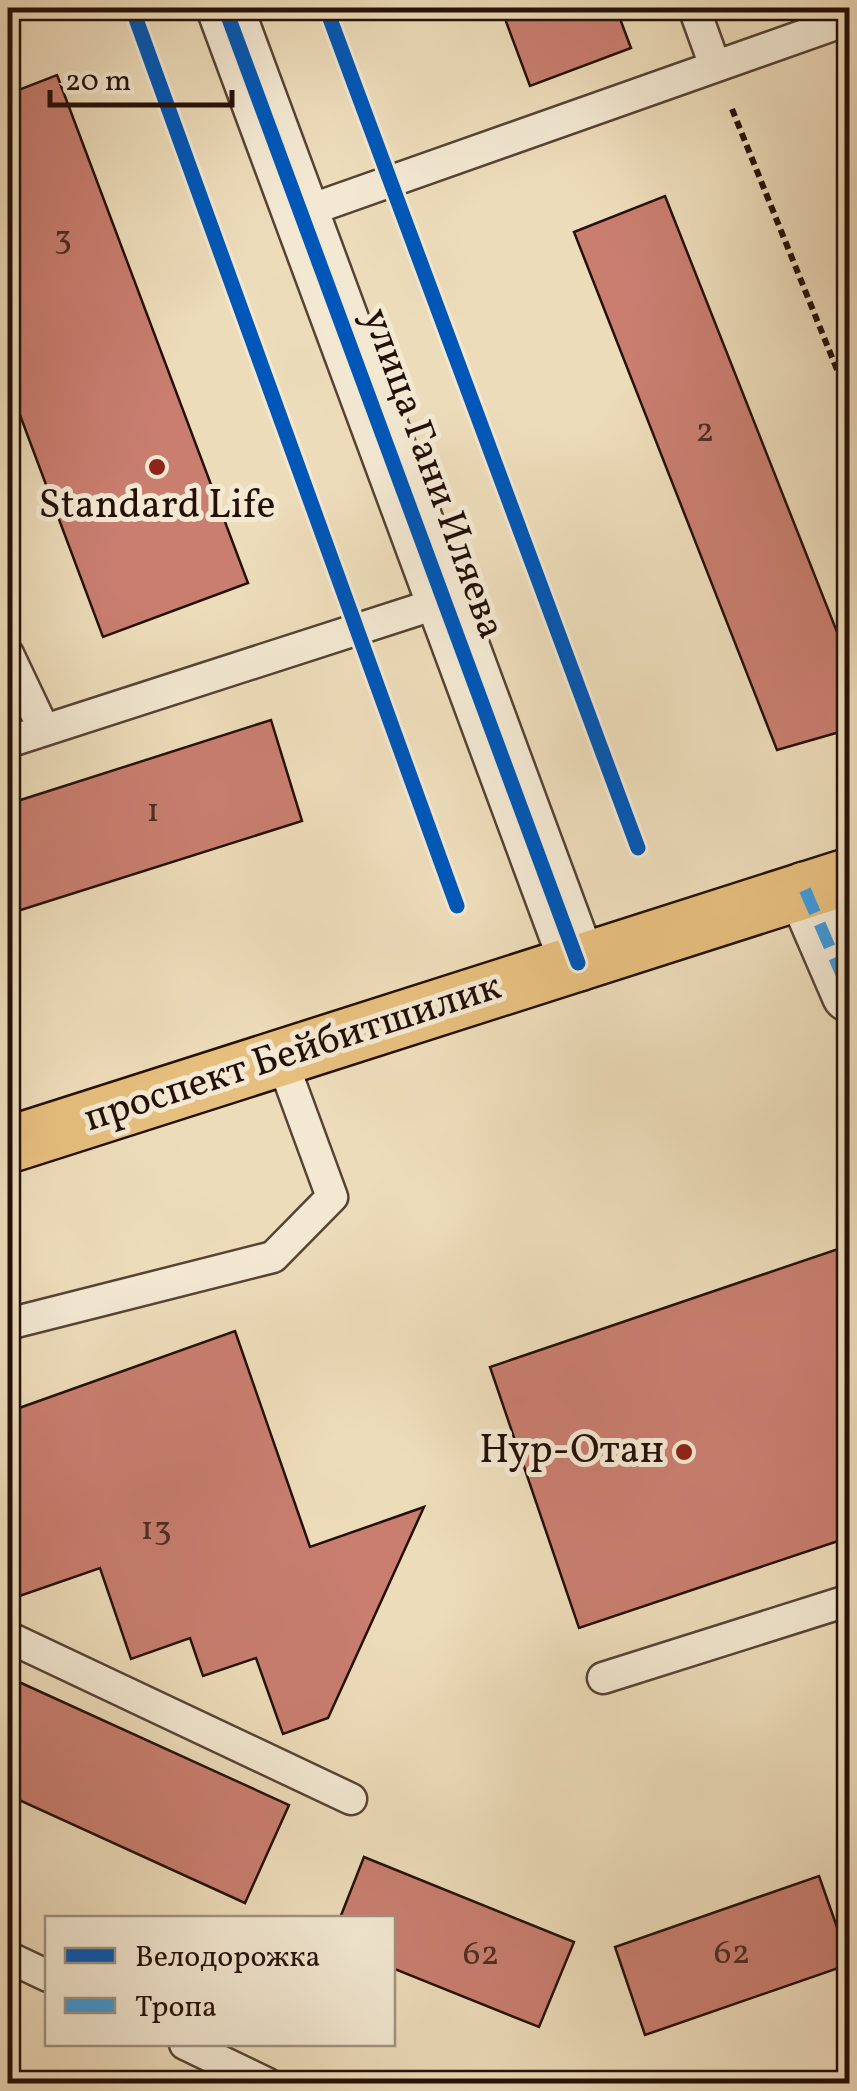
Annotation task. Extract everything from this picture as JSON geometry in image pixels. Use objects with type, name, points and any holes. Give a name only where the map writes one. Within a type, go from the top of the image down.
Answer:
[{"type":"main road","name":"проспект Бейбитшилик","points":[[8,1145],[828,883]]},
{"type":"street","name":"улица Гани Иляева","points":[[225,8],[578,963]]},
{"type":"street","points":[[828,883],[850,994]]},
{"type":"lane","points":[[694,8],[715,66]]},
{"type":"lane","points":[[301,213],[850,19]]},
{"type":"lane","points":[[8,742],[445,601]]},
{"type":"lane","points":[[8,654],[44,730]]},
{"type":"lane","points":[[8,1324],[273,1257],[332,1196],[281,1058]]},
{"type":"lane","points":[[603,1678],[850,1600]]},
{"type":"lane","points":[[8,1637],[351,1799]]},
{"type":"lane","points":[[8,1957],[45,1975]]},
{"type":"lane","points":[[190,2046],[268,2084]]},
{"type":"path","points":[[715,66],[850,402]]},
{"type":"building","points":[[501,8],[616,8],[631,48],[530,86]]},
{"type":"building","points":[[57,75],[248,583],[103,637],[8,383],[8,94]]},
{"type":"building","points":[[665,196],[837,632],[850,627],[850,729],[777,750],[574,232]]},
{"type":"building","points":[[271,720],[302,821],[8,914],[8,804]]},
{"type":"building","name":"Нур-Отан","points":[[850,1245],[850,1537],[579,1628],[490,1367]]},
{"type":"building","points":[[235,1331],[310,1547],[424,1507],[328,1718],[283,1734],[256,1658],[203,1676],[190,1638],[131,1659],[100,1568],[8,1600],[8,1412]]},
{"type":"building","points":[[8,1677],[289,1805],[245,1903],[8,1795]]},
{"type":"building","points":[[364,1857],[574,1942],[539,2027],[395,1969],[395,1916],[341,1916]]},
{"type":"building","points":[[819,1876],[850,1964],[645,2035],[615,1947]]},
{"type":"marked path","points":[[805,890],[850,994]]},
{"type":"cycle path","points":[[132,8],[457,906]]},
{"type":"cycle path","points":[[225,8],[578,963]]},
{"type":"cycle path","points":[[326,8],[638,848]]},
{"type":"place","name":"Standard Life","points":[[157,467]]},
{"type":"place","name":"Нур-Отан","points":[[684,1452]]}]
